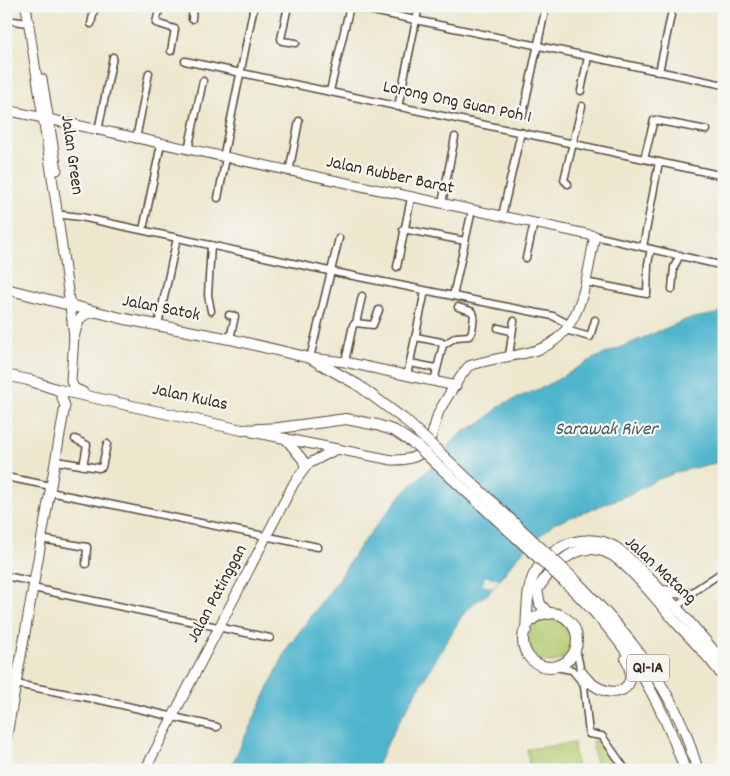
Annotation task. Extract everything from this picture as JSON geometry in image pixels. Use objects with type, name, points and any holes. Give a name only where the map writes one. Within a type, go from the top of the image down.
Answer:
[{"type":"main road","name":"Jalan Green","points":[[26,6],[63,215],[72,289],[80,308]]},
{"type":"main road","name":"Jalan Green","points":[[32,6],[74,336],[71,381],[74,388],[81,393]]},
{"type":"main road","name":"Jalan Rubber Barat","points":[[6,110],[595,236]]},
{"type":"main road","points":[[568,328],[575,315],[595,236]]},
{"type":"main road","name":"Jalan Satok","points":[[6,289],[97,312],[230,339],[310,358],[345,362],[456,386]]},
{"type":"main road","points":[[74,336],[81,316],[97,312]]},
{"type":"main road","name":"Jalan Kulas","points":[[6,375],[335,450],[402,460],[418,455],[426,448],[432,439],[438,414],[469,366],[547,346],[568,328]]},
{"type":"main road","name":"Jalan Satok","points":[[310,358],[358,384],[405,420],[572,583]]},
{"type":"main road","name":"Jalan Kulas","points":[[28,380],[59,390],[242,425],[256,426],[303,420],[346,419],[377,425],[395,431],[416,445],[572,583]]},
{"type":"main road","points":[[6,741],[9,703],[17,681],[65,406],[59,390]]},
{"type":"main road","points":[[65,406],[81,393]]},
{"type":"main road","name":"Jalan Kulas","points":[[242,430],[279,428],[346,419]]},
{"type":"main road","points":[[285,438],[303,460],[305,467]]},
{"type":"main road","name":"Jalan Patinggan","points":[[146,770],[288,493],[305,467],[326,453],[335,450]]},
{"type":"main road","name":"Jalan Matang","points":[[526,630],[529,589],[535,571],[557,550],[578,541],[592,541],[614,547],[662,591],[683,599],[686,617],[724,663]]},
{"type":"main road","name":"Jalan Matang","points":[[549,614],[540,604],[537,590],[545,577],[566,558],[588,549],[608,552],[620,560],[724,678]]},
{"type":"main road","points":[[572,583],[617,639],[648,684],[664,712],[685,770]]},
{"type":"main road","name":"Q1-1A","points":[[572,583],[611,617],[646,664],[684,730],[698,770]]},
{"type":"main road","points":[[662,591],[683,599]]},
{"type":"main road","points":[[549,614],[559,615],[572,624],[576,633],[576,649],[568,661],[554,667],[543,666],[530,658],[524,645],[526,630],[535,619],[549,614]]},
{"type":"main road","points":[[582,672],[594,687],[608,692],[622,690],[628,684],[631,671],[617,639]]},
{"type":"street","points":[[91,24],[95,6]]},
{"type":"street","points":[[160,6],[156,24],[174,29],[171,51]]},
{"type":"street","points":[[192,19],[193,6]]},
{"type":"street","points":[[288,6],[281,39],[282,41],[296,44]]},
{"type":"street","points":[[330,91],[350,6],[724,85]]},
{"type":"street","points":[[398,107],[420,6]]},
{"type":"street","points":[[523,114],[546,6]]},
{"type":"street","points":[[659,72],[673,6]]},
{"type":"street","points":[[218,198],[255,7]]},
{"type":"street","points":[[6,20],[28,23]]},
{"type":"street","points":[[98,131],[114,57]]},
{"type":"street","points":[[581,91],[588,57]]},
{"type":"street","name":"Lorong Ong Guan Poh 1","points":[[185,61],[724,176]]},
{"type":"street","points":[[136,139],[149,73]]},
{"type":"street","points":[[188,150],[203,81]]},
{"type":"street","points":[[568,184],[564,180],[582,106]]},
{"type":"street","points":[[644,159],[654,120],[707,130]]},
{"type":"street","points":[[289,172],[299,121]]},
{"type":"street","points":[[502,216],[522,132]]},
{"type":"street","points":[[442,203],[455,137]]},
{"type":"street","points":[[143,230],[161,144]]},
{"type":"street","points":[[643,247],[659,162]]},
{"type":"street","points":[[397,267],[403,229],[411,198]]},
{"type":"street","points":[[453,296],[472,210]]},
{"type":"street","points":[[63,215],[81,217],[329,271],[553,316],[568,328],[590,337],[595,320]]},
{"type":"street","points":[[526,258],[534,223]]},
{"type":"street","points":[[403,229],[465,241]]},
{"type":"street","name":"Jalan Rubber Barat","points":[[595,236],[724,266]]},
{"type":"street","points":[[158,325],[177,238]]},
{"type":"street","points":[[310,358],[338,238]]},
{"type":"street","points":[[211,245],[208,295],[211,312]]},
{"type":"street","points":[[584,282],[647,294],[649,292],[648,264],[652,249]]},
{"type":"street","points":[[672,289],[674,266],[680,255]]},
{"type":"street","points":[[407,376],[425,291]]},
{"type":"street","points":[[345,362],[362,296]]},
{"type":"street","points":[[434,381],[443,345],[456,337],[469,336],[472,332],[474,315],[458,307]]},
{"type":"street","points":[[356,323],[373,325],[379,310]]},
{"type":"street","points":[[229,314],[235,316],[230,339]]},
{"type":"street","points":[[509,356],[511,331],[514,321]]},
{"type":"street","points":[[498,328],[511,331]]},
{"type":"street","points":[[416,337],[442,342],[443,345]]},
{"type":"street","points":[[410,363],[436,368]]},
{"type":"street","points":[[76,439],[87,445],[83,466]]},
{"type":"street","points":[[56,461],[99,468],[102,466],[107,444]]},
{"type":"street","points":[[6,476],[50,489],[318,548]]},
{"type":"street","points":[[41,540],[87,547],[86,564]]},
{"type":"street","points":[[667,612],[724,571]]},
{"type":"street","points":[[6,576],[33,585],[270,638]]},
{"type":"street","points":[[576,649],[582,672],[589,734],[602,736],[626,770]]},
{"type":"street","points":[[554,667],[572,670],[584,686]]},
{"type":"street","points":[[6,675],[17,681],[217,727]]},
{"type":"green space","points":[[551,618],[563,622],[569,628],[573,640],[569,652],[563,658],[551,662],[539,658],[533,652],[529,640],[533,628],[539,622]]},
{"type":"green space","points":[[599,740],[620,770],[597,770],[592,741]]},
{"type":"green space","points":[[574,743],[577,770],[530,770],[527,749]]},
{"type":"water","name":"Sarawak River","points":[[724,309],[724,461],[680,471],[654,481],[628,495],[553,524],[520,554],[488,594],[475,602],[461,617],[393,732],[375,770],[227,770],[234,760],[288,647],[339,579],[359,547],[403,493],[429,469],[451,443],[463,432],[481,423],[503,404],[546,386],[593,359],[688,319],[716,314]]},
{"type":"pier","points":[[485,577],[500,579],[493,587],[483,585]]}]
